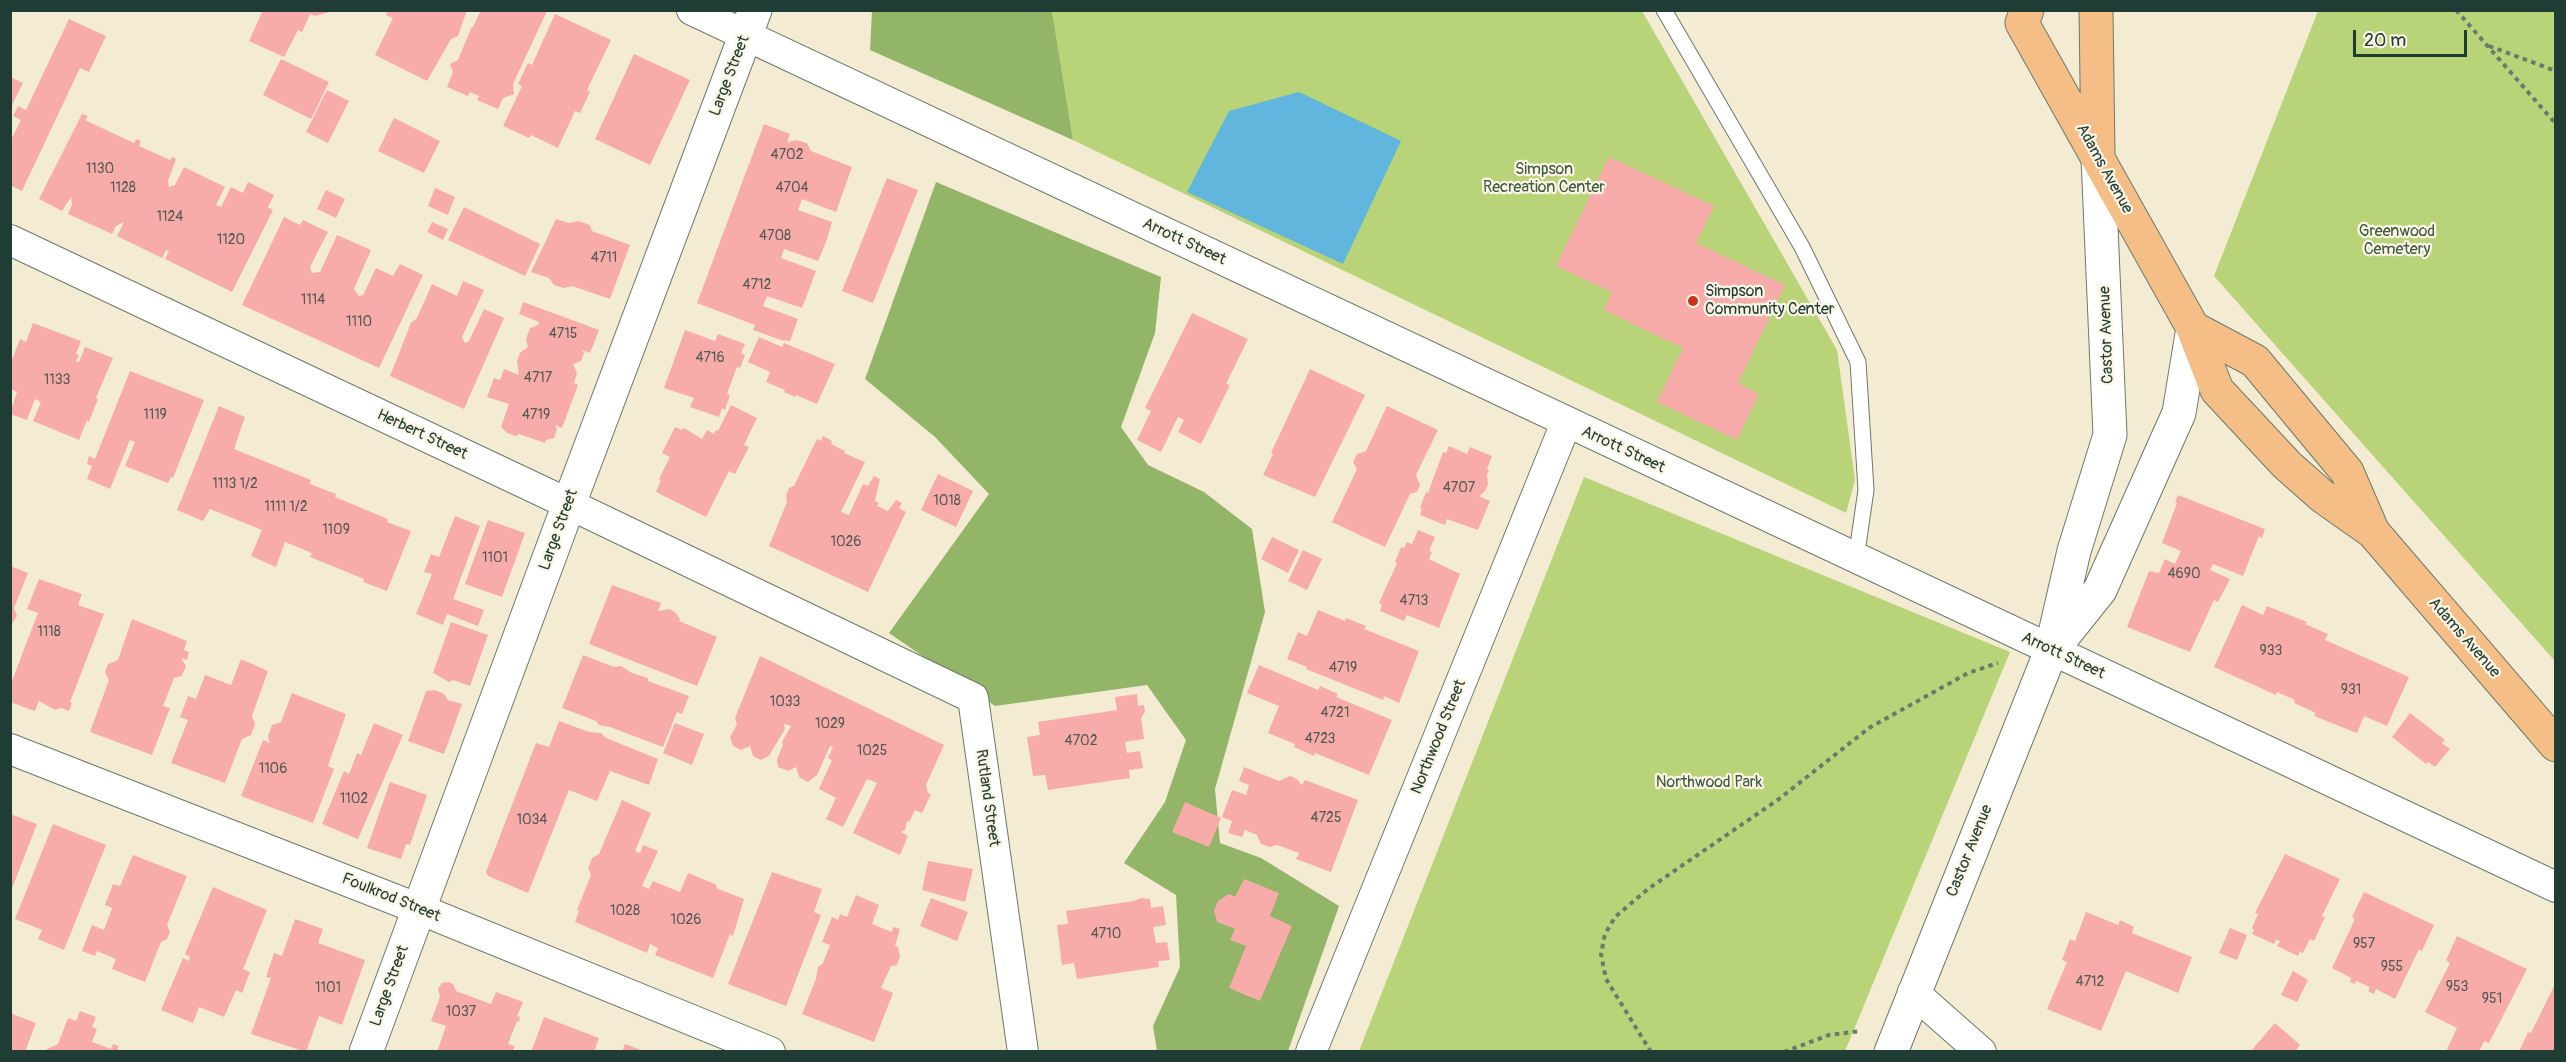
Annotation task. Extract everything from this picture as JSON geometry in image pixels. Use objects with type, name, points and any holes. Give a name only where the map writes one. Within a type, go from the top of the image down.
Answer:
[{"type":"main road","name":"Castor Avenue","points":[[2096,10],[2098,159]]},
{"type":"main road","name":"Adams Avenue","points":[[2020,15],[2193,328],[2217,390],[2287,465],[2322,496],[2373,532],[2556,745]]},
{"type":"main road","name":"Adams Avenue","points":[[2193,328],[2254,362],[2347,472],[2373,532]]},
{"type":"street","name":"Arrott Street","points":[[692,10],[750,23],[1566,423],[2556,887]]},
{"type":"street","name":"Large Street","points":[[366,1052],[750,23]]},
{"type":"street","name":"Castor Avenue","points":[[1895,1039],[2051,651],[2074,551],[2110,435],[2098,159]]},
{"type":"street","name":"Herbert Street","points":[[10,240],[832,631]]},
{"type":"street","name":"Castor Avenue","points":[[2051,651],[2100,590],[2179,413],[2193,328]]},
{"type":"street","name":"Northwood Street","points":[[1311,1052],[1566,423]]},
{"type":"street","name":"Rutland Street","points":[[832,631],[973,698],[1023,1052]]},
{"type":"street","name":"Foulkrod Street","points":[[10,749],[419,909],[770,1052]]},
{"type":"street","points":[[1913,992],[1981,1052]]},
{"type":"lane","points":[[1664,10],[1802,247],[1858,362],[1866,490],[1856,559]]},
{"type":"path","points":[[2456,10],[2556,124]]},
{"type":"path","points":[[2488,46],[2556,70]]},
{"type":"path","points":[[1651,1052],[1606,979],[1601,954],[1605,934],[1615,917],[1648,889],[1779,799],[1869,728],[1977,670],[2051,651]]},
{"type":"path","points":[[1784,1052],[1829,1035],[1895,1039]]},
{"type":"green space","points":[[872,11],[1052,11],[1073,140],[870,50]]},
{"type":"green space","name":"Simpson Recreation Center","points":[[1052,11],[1642,11],[1837,350],[1855,480],[1846,513],[1073,140]]},
{"type":"green space","name":"Greenwood Cemetery","points":[[2318,11],[2555,11],[2555,661],[2214,276]]},
{"type":"green space","points":[[936,182],[1161,277],[1155,333],[1121,427],[1148,465],[1204,492],[1252,529],[1265,612],[1215,789],[1220,843],[1261,858],[1339,906],[1288,1051],[1157,1051],[1153,1026],[1180,967],[1176,895],[1124,863],[1165,802],[1186,740],[1147,685],[995,706],[889,633],[989,494],[935,437],[865,379]]},
{"type":"green space","name":"Northwood Park","points":[[1584,477],[2010,652],[1845,1051],[1359,1051]]},
{"type":"water","points":[[1299,92],[1401,141],[1343,264],[1187,192],[1229,111]]},
{"type":"building","points":[[263,10],[333,11],[315,16],[310,14],[302,32],[298,30],[284,57],[249,41]]},
{"type":"building","points":[[388,10],[467,10],[458,36],[451,39],[427,81],[375,55],[393,18],[386,15]]},
{"type":"building","points":[[481,10],[547,11],[513,84],[514,94],[503,98],[498,109],[477,100],[479,96],[470,92],[468,96],[447,87],[453,72],[450,64],[458,60]]},
{"type":"building","points":[[555,14],[611,40],[587,90],[590,92],[580,113],[575,111],[558,148],[531,135],[529,138],[503,126],[522,86],[518,84],[528,63],[532,65]]},
{"type":"building","points":[[69,19],[106,36],[89,72],[80,68],[22,191],[10,185],[10,142],[21,120],[13,116],[18,106],[26,110]]},
{"type":"building","points":[[634,54],[690,80],[650,165],[595,139]]},
{"type":"building","points":[[281,59],[329,82],[311,119],[263,95]]},
{"type":"building","points":[[10,77],[23,83],[10,109]]},
{"type":"building","points":[[327,90],[349,101],[328,143],[306,132]]},
{"type":"building","points":[[82,114],[88,116],[85,120],[134,143],[136,139],[141,141],[139,146],[170,160],[172,157],[176,159],[168,181],[169,187],[175,185],[184,167],[225,187],[216,205],[221,207],[231,187],[243,193],[248,182],[274,195],[268,207],[273,210],[232,292],[165,259],[169,251],[166,250],[162,258],[117,236],[124,222],[116,226],[112,234],[68,214],[72,205],[71,197],[62,211],[39,199]]},
{"type":"building","points":[[394,118],[440,141],[424,173],[378,151]]},
{"type":"building","points":[[764,124],[790,134],[787,142],[797,140],[807,143],[811,151],[852,167],[836,212],[802,199],[798,210],[832,222],[818,261],[784,249],[781,258],[816,271],[802,308],[767,296],[763,306],[798,319],[790,341],[753,330],[755,325],[697,303]]},
{"type":"building","name":"Simpson Community Center","points":[[1609,157],[1714,206],[1696,243],[1785,285],[1738,383],[1759,394],[1737,440],[1657,402],[1683,348],[1604,310],[1612,292],[1556,266]]},
{"type":"building","points":[[887,178],[918,190],[873,303],[842,291]]},
{"type":"building","points":[[435,188],[455,197],[448,215],[428,206]]},
{"type":"building","points":[[326,190],[345,199],[336,218],[317,209]]},
{"type":"building","points":[[464,207],[540,244],[525,276],[448,240]]},
{"type":"building","points":[[284,217],[300,225],[303,220],[328,232],[310,267],[312,273],[320,272],[337,235],[371,250],[354,289],[359,296],[363,295],[376,268],[393,276],[400,264],[423,275],[379,368],[242,305]]},
{"type":"building","points":[[556,219],[569,223],[578,221],[590,225],[592,231],[630,245],[610,299],[572,286],[564,288],[554,285],[549,278],[531,272]]},
{"type":"building","points":[[432,222],[448,229],[443,240],[427,232]]},
{"type":"building","points":[[463,281],[484,290],[462,337],[465,343],[469,341],[484,309],[504,318],[464,409],[390,376],[411,323],[417,318],[432,284],[457,296]]},
{"type":"building","points":[[523,302],[599,330],[590,353],[582,350],[584,353],[581,361],[573,364],[577,373],[574,383],[578,385],[562,428],[555,425],[557,429],[554,438],[546,440],[545,443],[519,434],[516,436],[507,433],[501,427],[509,404],[487,397],[494,378],[500,380],[504,369],[519,375],[517,361],[520,353],[528,347],[526,339],[530,328],[538,325],[539,322],[519,314]]},
{"type":"building","points":[[1192,313],[1248,339],[1226,384],[1230,385],[1201,444],[1178,432],[1184,420],[1178,417],[1161,452],[1137,440],[1151,411],[1145,408]]},
{"type":"building","points":[[33,323],[81,341],[76,361],[79,362],[85,347],[113,358],[96,398],[98,399],[89,422],[87,420],[79,440],[33,421],[41,402],[35,399],[27,420],[10,414],[17,392],[10,389],[10,365],[20,339],[26,342]]},
{"type":"building","points":[[685,330],[715,341],[718,334],[745,344],[741,353],[745,355],[740,368],[737,367],[727,394],[730,395],[725,410],[722,408],[719,417],[690,407],[694,398],[664,388]]},
{"type":"building","points":[[759,337],[782,347],[784,343],[835,364],[817,404],[796,395],[795,397],[766,382],[770,372],[748,362]]},
{"type":"building","points":[[1310,369],[1365,395],[1315,497],[1263,475]]},
{"type":"building","points":[[130,371],[204,400],[173,478],[171,477],[168,483],[125,466],[135,442],[130,440],[110,489],[87,479],[92,466],[87,464],[89,456],[95,459]]},
{"type":"building","points":[[731,405],[757,418],[744,445],[749,447],[735,474],[729,471],[706,517],[656,492],[661,480],[659,479],[670,457],[662,453],[675,427],[682,430],[684,428],[702,439],[707,430],[714,434],[716,430],[718,431]]},
{"type":"building","points":[[219,406],[245,417],[234,449],[311,480],[310,484],[336,494],[335,497],[411,531],[387,591],[310,557],[312,553],[285,542],[276,567],[251,556],[262,530],[210,509],[203,521],[177,510]]},
{"type":"building","points":[[1387,406],[1438,430],[1416,475],[1420,485],[1417,492],[1410,494],[1385,547],[1332,522],[1357,469],[1353,462],[1357,454],[1366,451]]},
{"type":"building","points":[[823,436],[832,441],[831,444],[845,451],[844,453],[865,462],[841,512],[849,515],[863,484],[868,486],[874,476],[880,479],[875,501],[879,503],[877,506],[888,511],[896,500],[902,503],[899,508],[906,512],[868,592],[769,546],[787,502],[786,496],[789,488],[794,486],[817,439],[821,441]]},
{"type":"building","points":[[1449,446],[1467,454],[1470,447],[1492,456],[1487,469],[1489,470],[1488,484],[1479,496],[1490,501],[1478,530],[1447,519],[1445,525],[1420,515],[1426,492],[1428,493],[1443,452],[1446,453]]},
{"type":"building","points":[[938,474],[973,491],[956,527],[921,510]]},
{"type":"building","points":[[2178,495],[2265,529],[2262,538],[2259,536],[2243,576],[2213,564],[2210,570],[2230,579],[2218,602],[2214,600],[2190,652],[2127,627],[2149,571],[2159,573],[2165,559],[2175,564],[2181,551],[2162,543]]},
{"type":"building","points":[[455,516],[480,526],[453,599],[484,610],[478,626],[447,614],[443,625],[416,614],[432,574],[424,572],[431,554],[439,557]]},
{"type":"building","points":[[488,520],[525,533],[502,597],[465,584]]},
{"type":"building","points":[[1418,530],[1435,537],[1429,551],[1432,552],[1429,559],[1460,574],[1439,628],[1407,615],[1404,621],[1380,611],[1382,604],[1379,603],[1397,563],[1395,562],[1401,547],[1404,548],[1407,542],[1412,544]]},
{"type":"building","points":[[1272,537],[1299,550],[1288,573],[1261,559]]},
{"type":"building","points":[[1303,550],[1322,559],[1307,590],[1288,581]]},
{"type":"building","points":[[10,566],[28,573],[14,608],[17,616],[10,627]]},
{"type":"building","points":[[39,579],[82,594],[78,605],[104,614],[70,702],[72,703],[69,711],[61,708],[55,710],[39,701],[35,711],[10,702],[10,686],[38,613],[27,609]]},
{"type":"building","points":[[612,585],[661,603],[658,611],[669,609],[675,612],[679,621],[717,637],[697,686],[589,644]]},
{"type":"building","points":[[2242,605],[2263,615],[2267,606],[2307,622],[2305,624],[2328,634],[2325,640],[2409,677],[2387,726],[2364,716],[2357,733],[2314,716],[2316,713],[2294,703],[2295,700],[2277,692],[2276,695],[2214,667]]},
{"type":"building","points":[[1318,610],[1345,621],[1346,618],[1366,626],[1364,629],[1419,651],[1399,703],[1384,696],[1383,700],[1287,659],[1298,632],[1307,636]]},
{"type":"building","points":[[132,619],[187,641],[184,650],[189,652],[187,660],[181,658],[186,666],[182,676],[174,678],[163,706],[170,708],[152,755],[90,732],[109,680],[105,672],[108,664],[118,660]]},
{"type":"building","points":[[451,622],[488,635],[470,686],[453,680],[449,682],[433,673]]},
{"type":"building","points":[[583,655],[614,667],[621,666],[632,673],[648,678],[648,681],[689,696],[682,714],[677,712],[663,747],[599,725],[596,721],[562,708]]},
{"type":"building","points":[[760,656],[944,745],[926,785],[928,793],[931,794],[922,813],[915,810],[909,822],[907,821],[905,830],[901,832],[908,836],[900,855],[853,833],[877,783],[867,779],[843,827],[826,819],[836,798],[819,789],[832,760],[828,758],[833,747],[830,746],[817,775],[808,782],[799,777],[796,767],[788,771],[778,767],[777,759],[783,745],[782,742],[791,726],[784,724],[785,729],[769,756],[761,760],[753,756],[750,746],[741,750],[733,746],[730,737],[737,724],[735,718]]},
{"type":"building","points":[[241,659],[268,671],[252,716],[255,724],[251,735],[242,739],[225,783],[171,763],[188,720],[180,717],[188,696],[196,699],[205,675],[231,685]]},
{"type":"building","points":[[1259,665],[1318,690],[1320,686],[1338,694],[1336,697],[1392,720],[1369,775],[1315,753],[1314,756],[1294,747],[1295,744],[1268,733],[1279,706],[1247,693]]},
{"type":"building","points":[[435,690],[444,694],[448,700],[462,704],[444,754],[408,741],[426,691]]},
{"type":"building","points":[[292,693],[346,714],[328,766],[334,769],[313,823],[241,796],[263,740],[270,743],[268,736],[272,725],[281,722]]},
{"type":"building","points":[[1137,694],[1138,706],[1144,705],[1145,712],[1141,718],[1144,739],[1125,742],[1127,753],[1140,751],[1143,768],[1129,770],[1130,778],[1048,790],[1045,775],[1033,776],[1027,737],[1040,735],[1038,722],[1117,710],[1115,697]]},
{"type":"building","points":[[2410,713],[2445,740],[2442,743],[2450,749],[2435,767],[2428,762],[2426,764],[2392,737]]},
{"type":"building","points":[[559,721],[589,732],[601,733],[606,738],[658,759],[649,785],[610,771],[597,801],[569,790],[528,893],[488,876],[486,872],[536,743],[549,747]]},
{"type":"building","points":[[374,723],[403,735],[358,839],[322,824],[344,771],[349,774],[357,753],[361,755]]},
{"type":"building","points":[[675,723],[704,734],[692,765],[663,753]]},
{"type":"building","points":[[1244,767],[1279,781],[1290,776],[1302,785],[1305,780],[1358,800],[1331,872],[1296,859],[1299,853],[1277,845],[1270,847],[1261,844],[1257,835],[1245,830],[1242,837],[1228,833],[1232,821],[1222,817],[1232,790],[1246,795],[1249,785],[1239,781]]},
{"type":"building","points":[[390,782],[427,795],[410,845],[406,844],[401,859],[367,848]]},
{"type":"building","points":[[622,800],[651,813],[635,851],[640,853],[643,845],[658,851],[642,886],[649,889],[653,881],[680,892],[688,873],[717,885],[716,888],[744,899],[733,936],[730,934],[713,978],[655,955],[658,948],[650,944],[647,953],[575,922],[579,911],[577,910],[591,875],[588,868],[592,858],[599,854]]},
{"type":"building","points":[[1185,802],[1221,818],[1209,847],[1172,832]]},
{"type":"building","points":[[10,814],[37,824],[11,891],[10,891]]},
{"type":"building","points":[[53,824],[106,845],[64,950],[38,939],[42,930],[15,919]]},
{"type":"building","points":[[2285,854],[2340,879],[2322,916],[2325,917],[2314,941],[2310,939],[2303,953],[2300,951],[2298,956],[2277,946],[2280,941],[2276,940],[2274,944],[2252,934],[2258,914],[2255,913]]},
{"type":"building","points":[[133,855],[187,876],[167,925],[170,932],[167,939],[161,942],[145,982],[112,969],[116,959],[97,951],[95,956],[82,951],[92,925],[104,930],[112,908],[105,905],[113,884],[120,886]]},
{"type":"building","points":[[928,861],[973,869],[965,902],[922,890]]},
{"type":"building","points":[[772,872],[822,889],[814,912],[821,915],[786,1006],[728,984]]},
{"type":"building","points":[[1244,879],[1279,893],[1270,916],[1292,926],[1260,1001],[1229,988],[1246,946],[1230,940],[1235,929],[1217,922],[1214,911],[1218,901],[1229,894],[1235,897]]},
{"type":"building","points":[[213,887],[267,910],[243,969],[250,972],[242,993],[236,990],[224,1017],[199,1007],[193,1023],[161,1010],[183,958],[189,961],[190,957],[185,954]]},
{"type":"building","points":[[2364,892],[2434,925],[2422,951],[2419,949],[2395,999],[2376,989],[2374,994],[2368,991],[2370,987],[2356,981],[2355,984],[2350,982],[2351,978],[2332,968],[2355,919],[2352,917]]},
{"type":"building","points":[[856,895],[879,905],[872,924],[892,932],[893,927],[900,929],[895,946],[898,947],[900,956],[897,965],[891,966],[881,988],[893,993],[874,1042],[802,1014],[816,979],[818,967],[823,963],[830,945],[822,942],[832,917],[838,920],[840,914],[847,917]]},
{"type":"building","points":[[931,898],[968,912],[957,941],[920,926]]},
{"type":"building","points":[[1141,898],[1150,899],[1151,908],[1163,906],[1166,925],[1153,927],[1156,943],[1167,942],[1170,960],[1158,961],[1159,967],[1077,979],[1074,963],[1062,965],[1057,925],[1068,924],[1066,911]]},
{"type":"building","points":[[2086,912],[2118,925],[2120,920],[2134,927],[2132,933],[2192,957],[2178,993],[2126,971],[2101,1031],[2047,1009],[2067,962],[2062,960],[2070,939],[2075,941]]},
{"type":"building","points":[[295,919],[323,929],[318,943],[365,960],[342,1025],[319,1016],[306,1052],[251,1034],[271,978],[266,977],[274,953],[282,956]]},
{"type":"building","points":[[2230,928],[2247,935],[2237,960],[2219,953]]},
{"type":"building","points":[[2457,936],[2527,969],[2489,1043],[2484,1041],[2479,1052],[2452,1052],[2447,1049],[2457,1028],[2425,1012],[2450,963],[2446,960]]},
{"type":"building","points":[[2293,971],[2308,980],[2297,1002],[2281,995]]},
{"type":"building","points":[[2556,982],[2556,1052],[2519,1052],[2528,1032],[2531,1033]]},
{"type":"building","points":[[442,983],[453,984],[456,991],[491,1004],[496,992],[523,1002],[517,1016],[520,1017],[519,1022],[517,1021],[508,1044],[515,1046],[512,1052],[437,1052],[446,1026],[431,1021],[440,997],[438,989]]},
{"type":"building","points":[[80,1011],[96,1017],[92,1027],[97,1029],[92,1042],[111,1049],[113,1044],[119,1046],[117,1052],[41,1052],[58,1044],[68,1018],[76,1021]]},
{"type":"building","points":[[10,1013],[36,1023],[25,1052],[10,1052]]},
{"type":"building","points":[[544,1017],[599,1038],[594,1052],[531,1052]]},
{"type":"building","points":[[2275,1023],[2300,1045],[2295,1052],[2250,1052]]},
{"type":"building","points":[[625,1044],[644,1051],[644,1052],[622,1052]]},
{"type":"place","name":"Simpson Community Center","points":[[1693,301]]}]
